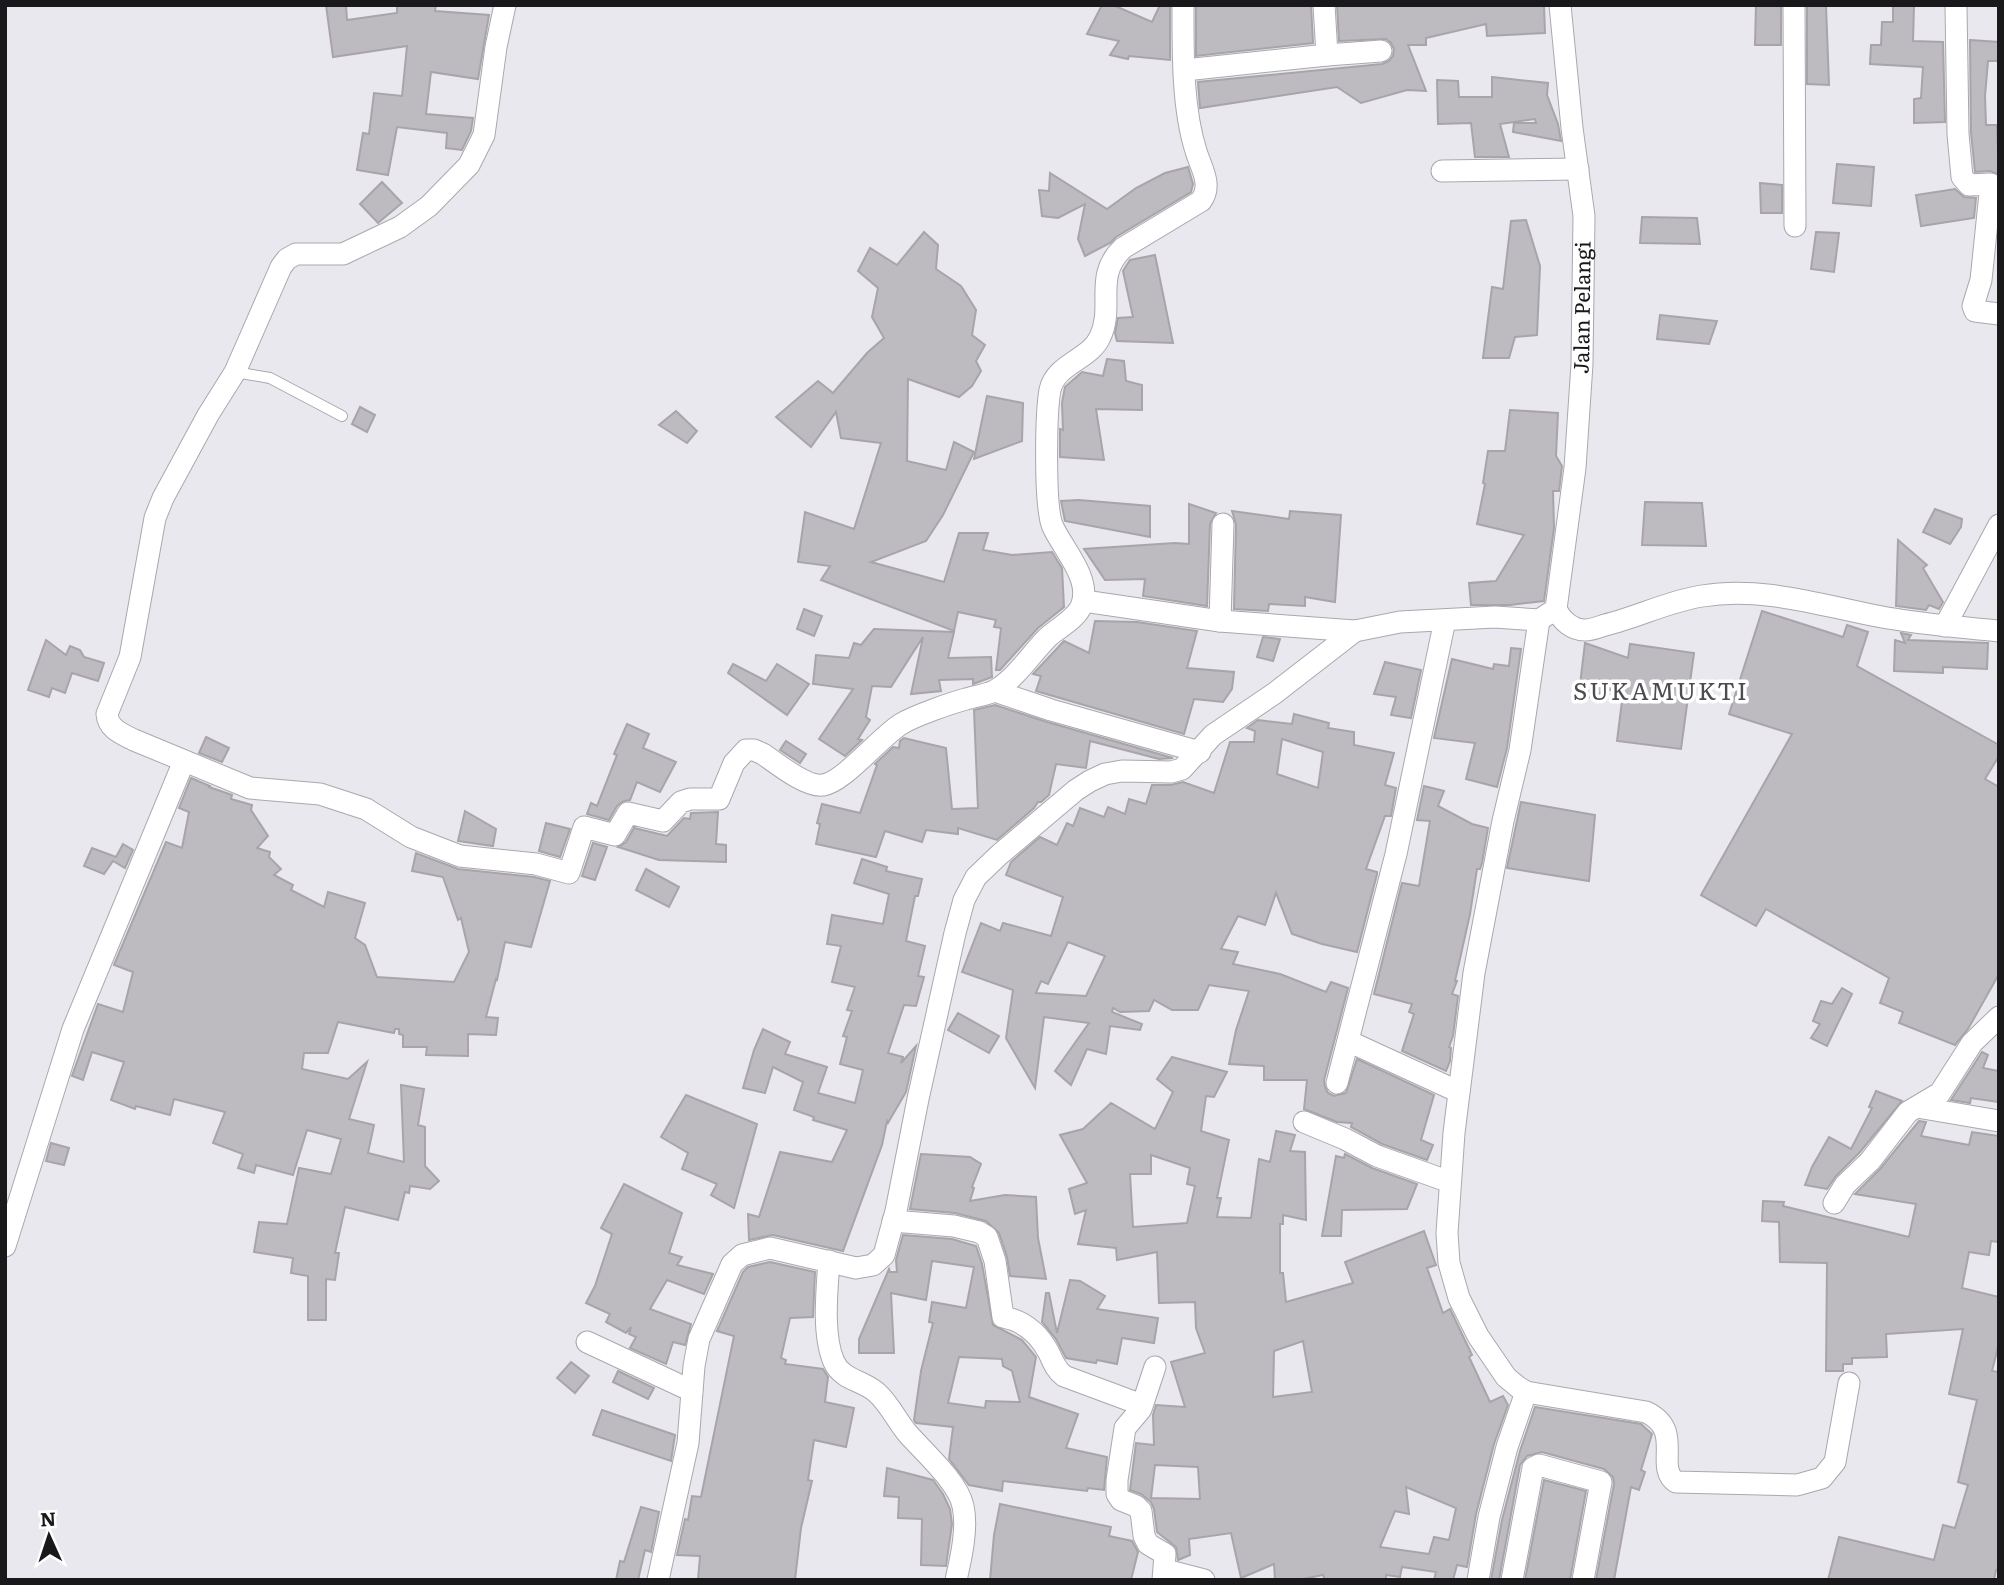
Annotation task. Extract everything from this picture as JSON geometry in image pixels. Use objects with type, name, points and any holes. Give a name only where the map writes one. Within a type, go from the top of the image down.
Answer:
[{"type":"street","points":[[505,5],[496,47],[484,135],[469,165],[429,206],[400,227],[343,254],[304,252],[287,259],[266,298],[235,372],[208,415],[155,518],[130,657],[107,714],[109,725],[120,733],[250,788],[320,794],[380,816],[411,837],[460,856],[536,864],[569,873],[584,827],[615,835],[628,813],[663,821],[681,802],[690,799],[719,799],[734,763],[746,750],[762,754],[812,784],[823,785],[842,774],[905,721],[964,699],[995,691],[1080,609],[1084,601],[1082,583],[1054,530],[1048,511],[1050,390],[1061,370],[1095,346],[1100,337],[1104,324],[1106,278],[1109,263],[1114,256],[1202,201],[1207,193],[1191,133],[1183,5]]},
{"type":"street","points":[[1324,5],[1327,55]]},
{"type":"street","name":"Jalan Pelangi","points":[[1526,1392],[1506,1377],[1478,1336],[1460,1298],[1449,1263],[1447,1233],[1459,1092],[1474,973],[1548,615],[1575,468],[1582,364],[1584,216],[1560,5]]},
{"type":"street","points":[[1794,5],[1795,226]]},
{"type":"street","points":[[1956,5],[1958,134],[1962,177],[1969,185],[1991,184],[1981,280],[1973,306],[1980,312],[1999,314]]},
{"type":"street","points":[[1185,70],[1381,51]]},
{"type":"street","points":[[1442,171],[1578,169]]},
{"type":"street","points":[[1220,621],[1223,523]]},
{"type":"street","points":[[1945,626],[1999,525]]},
{"type":"street","points":[[1084,601],[1220,621],[1355,631],[1388,624],[1548,615],[1559,615],[1573,627],[1584,630],[1703,596],[1760,595],[1815,602],[1878,616],[1999,631]]},
{"type":"street","points":[[1337,1083],[1396,854],[1445,620]]},
{"type":"street","points":[[658,1580],[688,1443],[699,1339],[732,1264],[742,1255],[770,1248],[856,1268],[873,1265],[884,1255],[955,933],[964,900],[976,877],[1076,790],[1090,781],[1105,774],[1122,771],[1177,772],[1188,765],[1213,735],[1275,693],[1355,631]]},
{"type":"street","points":[[995,691],[1051,710],[1200,752]]},
{"type":"street","points":[[5,1246],[73,1029],[184,761]]},
{"type":"street","points":[[1833,1203],[1845,1185],[1870,1161],[1908,1112],[1940,1093],[1972,1043],[1999,1017]]},
{"type":"street","points":[[1348,1041],[1459,1092]]},
{"type":"street","points":[[1917,1107],[1999,1121]]},
{"type":"street","points":[[1304,1122],[1377,1156],[1450,1182]]},
{"type":"street","points":[[893,1220],[954,1226],[979,1232],[987,1237],[995,1261],[1003,1317],[1015,1319],[1035,1332],[1043,1342],[1056,1370],[1064,1376],[1142,1405]]},
{"type":"street","points":[[829,1261],[827,1340],[834,1362],[839,1371],[873,1389],[882,1397],[900,1425],[950,1482],[963,1505],[963,1528],[956,1580]]},
{"type":"street","points":[[587,1342],[692,1391]]},
{"type":"street","points":[[1155,1367],[1142,1405],[1125,1428],[1117,1493],[1121,1500],[1141,1511],[1144,1536],[1148,1544],[1165,1554],[1164,1575],[1204,1580]]},
{"type":"street","points":[[1478,1580],[1489,1517],[1507,1447],[1526,1392],[1646,1412],[1657,1418],[1667,1433],[1668,1472],[1676,1482],[1797,1485],[1822,1478],[1835,1462],[1849,1383]]},
{"type":"street","points":[[1512,1580],[1534,1468],[1539,1465],[1601,1482],[1583,1580]]},
{"type":"lane","points":[[235,372],[270,378],[342,416]]},
{"type":"building","points":[[326,5],[346,5],[347,20],[397,13],[397,5],[436,5],[435,11],[489,15],[478,79],[431,72],[426,114],[473,118],[471,131],[462,150],[446,148],[447,133],[397,127],[388,175],[357,170],[363,133],[369,134],[374,93],[402,96],[407,46],[333,57]]},
{"type":"building","points":[[1102,5],[1113,5],[1152,22],[1160,5],[1170,5],[1170,60],[1129,56],[1128,59],[1110,55],[1119,41],[1087,34]]},
{"type":"building","points":[[1196,5],[1311,5],[1313,43],[1196,56]]},
{"type":"building","points":[[1337,5],[1544,5],[1545,33],[1487,36],[1486,24],[1426,38],[1426,45],[1408,45],[1426,91],[1407,90],[1361,103],[1337,87],[1200,108],[1198,82],[1382,64],[1389,61],[1394,49],[1386,39],[1339,41]]},
{"type":"building","points":[[1756,5],[1781,5],[1781,45],[1755,45]]},
{"type":"building","points":[[1807,5],[1826,5],[1829,85],[1807,84]]},
{"type":"building","points":[[1893,5],[1914,5],[1913,41],[1943,42],[1945,122],[1914,123],[1914,99],[1921,98],[1923,67],[1870,64],[1871,45],[1881,45],[1882,22],[1893,22]]},
{"type":"building","points":[[1970,40],[1999,42],[1999,61],[1988,61],[1985,96],[1986,125],[1997,125],[1999,174],[1990,171],[1975,172],[1971,133]]},
{"type":"building","points":[[1492,77],[1548,83],[1547,95],[1561,141],[1513,132],[1514,123],[1536,123],[1535,119],[1500,124],[1509,157],[1475,157],[1471,123],[1438,124],[1437,80],[1458,81],[1459,97],[1492,97]]},
{"type":"building","points":[[1837,164],[1874,167],[1871,206],[1833,203]]},
{"type":"building","points":[[1188,167],[1193,184],[1191,192],[1085,256],[1078,239],[1085,204],[1058,218],[1042,216],[1039,190],[1049,191],[1050,173],[1107,209],[1136,188],[1165,173]]},
{"type":"building","points":[[382,182],[402,203],[378,223],[360,204]]},
{"type":"building","points":[[1760,183],[1782,185],[1782,213],[1761,213]]},
{"type":"building","points":[[1955,189],[1964,197],[1976,198],[1974,218],[1921,226],[1916,195]]},
{"type":"building","points":[[1642,217],[1697,218],[1700,244],[1640,243]]},
{"type":"building","points":[[1526,220],[1540,266],[1537,335],[1515,337],[1509,358],[1483,358],[1492,287],[1503,289],[1511,221]]},
{"type":"building","points":[[924,232],[938,245],[936,269],[961,286],[976,310],[972,335],[985,345],[976,361],[981,371],[972,386],[959,397],[908,379],[907,461],[946,470],[954,442],[974,452],[943,515],[926,541],[871,562],[944,582],[959,533],[988,533],[983,550],[1012,555],[1052,552],[1062,568],[1064,607],[1038,628],[1000,670],[996,670],[1001,628],[994,627],[996,620],[958,612],[954,631],[821,580],[830,566],[798,562],[805,512],[854,529],[881,443],[841,438],[836,412],[811,447],[776,417],[818,381],[833,393],[867,353],[884,338],[872,317],[878,288],[858,271],[870,248],[897,265]]},
{"type":"building","points":[[1816,232],[1839,233],[1834,272],[1811,269]]},
{"type":"building","points":[[1155,255],[1173,343],[1117,341],[1115,333],[1118,318],[1133,317],[1123,271],[1130,260]]},
{"type":"building","points":[[1660,315],[1717,321],[1709,344],[1657,339]]},
{"type":"building","points":[[1107,359],[1124,361],[1126,381],[1142,385],[1142,410],[1096,409],[1104,460],[1060,457],[1065,387],[1082,372],[1103,376]]},
{"type":"building","points":[[987,396],[1023,403],[1022,441],[974,459]]},
{"type":"building","points":[[360,407],[375,415],[367,432],[352,424]]},
{"type":"building","points":[[1510,410],[1558,413],[1556,456],[1562,466],[1559,491],[1553,491],[1554,528],[1544,601],[1510,605],[1471,605],[1469,583],[1496,581],[1524,535],[1477,524],[1488,451],[1505,451]]},
{"type":"building","points":[[676,411],[697,431],[687,443],[659,425]]},
{"type":"building","points":[[1061,501],[1150,506],[1150,537],[1065,521]]},
{"type":"building","points":[[1645,502],[1702,503],[1706,546],[1642,545]]},
{"type":"building","points":[[1189,504],[1216,513],[1210,524],[1207,606],[1143,596],[1145,579],[1105,580],[1084,549],[1189,544]]},
{"type":"building","points":[[1935,509],[1962,519],[1961,527],[1950,544],[1923,532]]},
{"type":"building","points":[[1232,511],[1289,519],[1290,511],[1341,515],[1335,602],[1305,597],[1305,606],[1269,604],[1268,611],[1234,609],[1236,524]]},
{"type":"building","points":[[1898,540],[1927,565],[1923,568],[1943,602],[1939,609],[1929,605],[1926,610],[1896,606]]},
{"type":"building","points":[[804,609],[822,616],[814,636],[797,629]]},
{"type":"building","points":[[1762,611],[1843,637],[1847,625],[1868,632],[1857,666],[1999,745],[1999,756],[1985,779],[1999,787],[1999,974],[1968,1029],[1955,1045],[1899,1023],[1903,1012],[1880,1003],[1889,978],[1766,909],[1756,926],[1701,895],[1792,734],[1729,714]]},
{"type":"building","points":[[1095,621],[1137,622],[1197,631],[1187,668],[1234,672],[1232,689],[1223,702],[1194,699],[1184,734],[1036,691],[1041,676],[1033,674],[1064,641],[1089,653]]},
{"type":"building","points":[[874,629],[954,632],[948,658],[991,657],[992,677],[973,684],[973,679],[939,680],[941,691],[911,694],[923,637],[891,687],[872,686],[866,717],[870,720],[858,739],[862,740],[845,756],[819,739],[853,689],[813,684],[816,655],[849,658],[854,643],[861,645]]},
{"type":"building","points":[[1901,633],[1911,635],[1908,640],[1988,643],[1987,669],[1943,667],[1943,673],[1894,671],[1895,640],[1905,643]]},
{"type":"building","points":[[1263,637],[1280,639],[1273,661],[1257,657]]},
{"type":"building","points":[[46,640],[66,655],[70,646],[80,650],[84,657],[104,663],[98,681],[72,673],[65,693],[52,688],[49,697],[28,690]]},
{"type":"building","points":[[1585,643],[1628,658],[1630,644],[1694,653],[1681,749],[1617,741],[1624,685],[1578,701]]},
{"type":"building","points":[[1511,648],[1521,649],[1507,748],[1497,787],[1466,779],[1475,743],[1434,738],[1452,659],[1493,669],[1494,664],[1509,666]]},
{"type":"building","points":[[1385,662],[1421,670],[1411,718],[1391,715],[1396,697],[1374,694]]},
{"type":"building","points":[[733,664],[766,681],[777,664],[809,684],[787,715],[728,673]]},
{"type":"building","points":[[995,705],[1173,758],[1159,759],[1090,741],[1086,768],[1056,764],[1049,795],[997,840],[958,828],[958,834],[926,830],[922,842],[885,831],[876,857],[816,844],[820,824],[817,823],[822,804],[860,813],[877,765],[875,764],[893,747],[899,748],[900,741],[904,738],[946,748],[952,809],[978,808],[974,710]]},
{"type":"building","points":[[1294,714],[1329,723],[1328,728],[1354,732],[1354,745],[1394,753],[1385,785],[1396,788],[1391,816],[1385,816],[1366,869],[1377,874],[1357,952],[1292,934],[1276,893],[1265,925],[1238,916],[1221,949],[1238,952],[1233,964],[1280,974],[1326,992],[1331,982],[1348,988],[1324,1080],[1325,1087],[1328,1093],[1334,1096],[1346,1093],[1357,1059],[1434,1095],[1421,1140],[1433,1145],[1427,1160],[1382,1144],[1351,1127],[1352,1123],[1337,1122],[1304,1109],[1307,1080],[1264,1080],[1264,1066],[1229,1064],[1236,1030],[1249,991],[1209,985],[1198,1010],[1172,1010],[1154,1000],[1149,1011],[1120,1012],[1113,1008],[1112,1012],[1142,1024],[1140,1030],[1110,1026],[1106,1054],[1087,1049],[1071,1085],[1055,1071],[1089,1023],[1044,1017],[1035,1088],[1006,1038],[1013,990],[962,972],[981,923],[1000,931],[1003,923],[1051,936],[1063,897],[1006,875],[1011,862],[1040,837],[1057,845],[1067,823],[1073,826],[1080,808],[1104,817],[1108,807],[1125,814],[1129,799],[1146,804],[1152,785],[1183,782],[1214,793],[1230,742],[1254,742],[1255,731],[1247,728],[1258,720],[1292,724]],"holes":[[[1282,739],[1323,752],[1318,788],[1277,774]],[[1068,942],[1105,956],[1086,996],[1036,993],[1041,981],[1048,984]]]},
{"type":"building","points":[[627,724],[649,734],[643,748],[676,762],[660,792],[637,782],[630,800],[617,806],[609,820],[587,814],[591,803],[597,806]]},
{"type":"building","points":[[206,737],[229,748],[222,762],[199,753]]},
{"type":"building","points":[[786,741],[806,754],[800,763],[780,750]]},
{"type":"building","points":[[191,778],[232,795],[231,799],[252,805],[251,810],[268,836],[257,848],[270,852],[269,857],[281,869],[274,875],[293,885],[291,890],[324,907],[328,892],[365,903],[355,938],[365,945],[377,977],[454,982],[469,952],[461,918],[458,920],[443,877],[412,871],[416,853],[458,869],[550,881],[531,947],[505,942],[486,1017],[498,1018],[496,1035],[468,1034],[468,1056],[426,1055],[427,1047],[403,1047],[403,1035],[399,1034],[399,1029],[395,1029],[394,1033],[338,1022],[328,1053],[304,1053],[302,1069],[348,1079],[367,1062],[349,1119],[374,1125],[368,1153],[404,1162],[401,1085],[424,1089],[418,1125],[425,1127],[425,1166],[439,1181],[430,1189],[410,1186],[409,1193],[405,1192],[398,1220],[345,1207],[335,1253],[339,1253],[335,1280],[326,1279],[326,1320],[308,1320],[308,1276],[291,1273],[293,1258],[254,1252],[259,1222],[287,1224],[299,1168],[331,1174],[341,1139],[307,1130],[293,1175],[256,1165],[254,1173],[238,1168],[243,1154],[213,1143],[225,1112],[174,1099],[170,1115],[136,1106],[135,1109],[111,1100],[124,1062],[92,1052],[83,1080],[72,1076],[98,1004],[123,1012],[133,972],[114,965],[166,842],[182,848],[189,812],[179,808]]},
{"type":"building","points":[[1424,786],[1444,791],[1438,806],[1472,824],[1488,828],[1482,863],[1480,869],[1477,869],[1457,981],[1452,994],[1458,996],[1449,1047],[1450,1061],[1446,1071],[1402,1051],[1414,1014],[1409,1012],[1412,1004],[1374,994],[1402,883],[1419,886],[1430,821],[1417,820]]},
{"type":"building","points":[[1521,802],[1595,815],[1589,881],[1507,868]]},
{"type":"building","points":[[465,811],[496,829],[493,846],[458,841]]},
{"type":"building","points":[[718,812],[716,844],[726,845],[726,862],[659,860],[618,847],[626,842],[634,828],[667,836],[684,818],[690,819],[691,813]]},
{"type":"building","points":[[546,823],[570,829],[560,857],[539,851]]},
{"type":"building","points":[[593,843],[607,847],[595,880],[582,876]]},
{"type":"building","points":[[123,844],[133,850],[125,868],[113,861],[104,874],[84,866],[92,848],[116,857]]},
{"type":"building","points":[[862,859],[887,867],[886,871],[922,879],[918,896],[915,896],[906,941],[925,946],[918,976],[924,977],[916,1006],[904,1005],[888,1053],[903,1057],[901,1063],[916,1046],[906,1092],[888,1123],[887,1121],[882,1145],[843,1251],[773,1235],[749,1240],[748,1214],[759,1217],[780,1152],[832,1162],[847,1130],[813,1120],[814,1117],[794,1110],[803,1082],[773,1067],[765,1093],[743,1088],[763,1029],[790,1042],[785,1054],[827,1067],[818,1093],[855,1103],[863,1070],[840,1064],[847,1037],[843,1036],[852,1011],[847,1010],[855,987],[832,982],[841,946],[827,944],[832,915],[883,924],[889,894],[854,883]]},
{"type":"building","points":[[646,869],[679,887],[669,907],[636,890]]},
{"type":"building","points":[[1842,988],[1852,994],[1827,1046],[1811,1038],[1820,1024],[1813,1021],[1821,1001],[1832,1004]]},
{"type":"building","points":[[958,1013],[999,1036],[989,1053],[948,1030]]},
{"type":"building","points":[[1982,1052],[1988,1055],[1983,1068],[1999,1071],[1999,1102],[1971,1098],[1970,1103],[1951,1100]]},
{"type":"building","points":[[1172,1057],[1227,1072],[1214,1097],[1206,1096],[1201,1131],[1229,1140],[1217,1198],[1221,1198],[1217,1217],[1251,1218],[1259,1159],[1270,1162],[1276,1131],[1295,1135],[1290,1151],[1305,1152],[1306,1220],[1283,1215],[1283,1224],[1280,1224],[1280,1273],[1283,1273],[1286,1302],[1353,1283],[1345,1262],[1424,1231],[1436,1265],[1427,1268],[1443,1313],[1450,1309],[1490,1402],[1503,1396],[1508,1405],[1494,1444],[1476,1514],[1467,1567],[1457,1565],[1453,1580],[1434,1580],[1436,1572],[1402,1567],[1400,1577],[1386,1575],[1386,1580],[1325,1580],[1323,1575],[1298,1580],[1275,1580],[1274,1564],[1241,1578],[1231,1533],[1189,1539],[1190,1555],[1178,1560],[1176,1547],[1157,1532],[1151,1502],[1130,1490],[1136,1443],[1154,1445],[1153,1415],[1156,1405],[1185,1407],[1171,1362],[1205,1353],[1196,1328],[1195,1302],[1159,1303],[1157,1252],[1117,1260],[1116,1248],[1078,1244],[1086,1210],[1075,1214],[1069,1189],[1087,1183],[1060,1135],[1083,1129],[1111,1103],[1155,1129],[1173,1092],[1157,1079]],"holes":[[[1151,1155],[1190,1168],[1187,1184],[1195,1186],[1187,1223],[1133,1227],[1130,1174],[1151,1174]],[[1303,1341],[1312,1392],[1273,1397],[1274,1351]],[[1155,1465],[1198,1467],[1200,1499],[1151,1498]],[[1406,1487],[1456,1508],[1449,1540],[1434,1537],[1429,1554],[1380,1547],[1395,1511],[1409,1514]]]},
{"type":"building","points":[[1876,1091],[1902,1101],[1827,1189],[1805,1185],[1829,1137],[1851,1149],[1872,1108],[1869,1107]]},
{"type":"building","points":[[686,1095],[757,1124],[734,1208],[711,1195],[717,1184],[682,1169],[688,1153],[661,1137]]},
{"type":"building","points":[[1919,1121],[1926,1122],[1921,1136],[1969,1145],[1972,1132],[1999,1136],[1999,1242],[1991,1241],[1989,1255],[1969,1252],[1962,1288],[1999,1297],[1999,1343],[1992,1371],[1999,1372],[1999,1571],[1996,1570],[1994,1580],[1828,1580],[1839,1537],[1934,1560],[1943,1525],[1955,1528],[1968,1485],[1958,1482],[1977,1400],[1949,1394],[1963,1329],[1886,1334],[1887,1357],[1852,1358],[1852,1364],[1843,1364],[1843,1371],[1826,1371],[1827,1263],[1780,1262],[1779,1222],[1762,1221],[1763,1201],[1784,1202],[1783,1206],[1909,1237],[1916,1204],[1855,1194],[1880,1169]]},
{"type":"building","points":[[51,1143],[69,1148],[64,1165],[46,1161]]},
{"type":"building","points":[[921,1154],[970,1157],[981,1164],[970,1201],[1005,1195],[1036,1197],[1038,1238],[1046,1279],[1010,1276],[999,1233],[986,1221],[955,1213],[910,1209]]},
{"type":"building","points":[[1345,1154],[1372,1168],[1417,1184],[1407,1209],[1342,1210],[1341,1236],[1322,1236],[1336,1156],[1344,1158]]},
{"type":"building","points":[[624,1184],[682,1213],[669,1253],[682,1257],[677,1265],[713,1274],[704,1294],[667,1280],[650,1309],[691,1324],[685,1345],[673,1342],[666,1364],[630,1348],[636,1337],[629,1334],[631,1327],[626,1333],[606,1322],[610,1314],[586,1303],[595,1286],[612,1234],[601,1228]]},
{"type":"building","points":[[903,1235],[952,1239],[976,1246],[993,1325],[1022,1340],[1036,1357],[1029,1397],[1078,1414],[1066,1448],[1107,1457],[1104,1490],[1088,1488],[1087,1491],[1003,1481],[1002,1491],[969,1485],[949,1459],[953,1427],[916,1423],[914,1420],[921,1371],[933,1323],[929,1322],[932,1302],[966,1308],[974,1267],[932,1261],[926,1300],[891,1293],[894,1353],[859,1353],[859,1339],[889,1269],[890,1272],[897,1272],[896,1260]],"holes":[[[959,1357],[1002,1359],[1003,1366],[1012,1371],[1020,1402],[986,1401],[985,1408],[948,1403]]]},
{"type":"building","points":[[770,1262],[815,1272],[813,1317],[790,1318],[781,1358],[786,1360],[785,1364],[823,1369],[828,1377],[825,1402],[854,1408],[846,1447],[814,1440],[808,1480],[812,1481],[801,1528],[795,1580],[698,1580],[700,1556],[677,1555],[692,1496],[701,1497],[734,1336],[717,1331],[743,1272],[748,1267]]},
{"type":"building","points":[[1070,1280],[1080,1281],[1105,1296],[1097,1309],[1158,1318],[1154,1343],[1122,1338],[1117,1364],[1066,1358],[1056,1339],[1042,1322],[1046,1293],[1049,1293],[1057,1333]]},
{"type":"building","points":[[571,1362],[589,1376],[575,1393],[557,1378]]},
{"type":"building","points":[[618,1371],[654,1388],[648,1399],[613,1382]]},
{"type":"building","points":[[1535,1407],[1641,1424],[1652,1434],[1641,1470],[1645,1472],[1639,1490],[1631,1487],[1614,1580],[1596,1580],[1614,1484],[1613,1477],[1604,1469],[1542,1452],[1527,1456],[1520,1465],[1499,1580],[1491,1580],[1502,1520]]},
{"type":"building","points":[[602,1410],[675,1435],[671,1461],[593,1435]]},
{"type":"building","points":[[887,1468],[933,1480],[943,1494],[950,1509],[952,1524],[946,1566],[921,1565],[922,1519],[898,1518],[899,1497],[884,1496]]},
{"type":"building","points":[[1544,1480],[1586,1491],[1570,1580],[1525,1580]]},
{"type":"building","points":[[1000,1504],[1111,1527],[1109,1536],[1132,1541],[1138,1552],[1131,1580],[990,1580]]},
{"type":"building","points":[[641,1507],[659,1512],[651,1552],[645,1550],[638,1580],[616,1580],[620,1561],[624,1562]]},
{"type":"district","name":"SUKAMUKTI","points":[[1661,692]]}]
